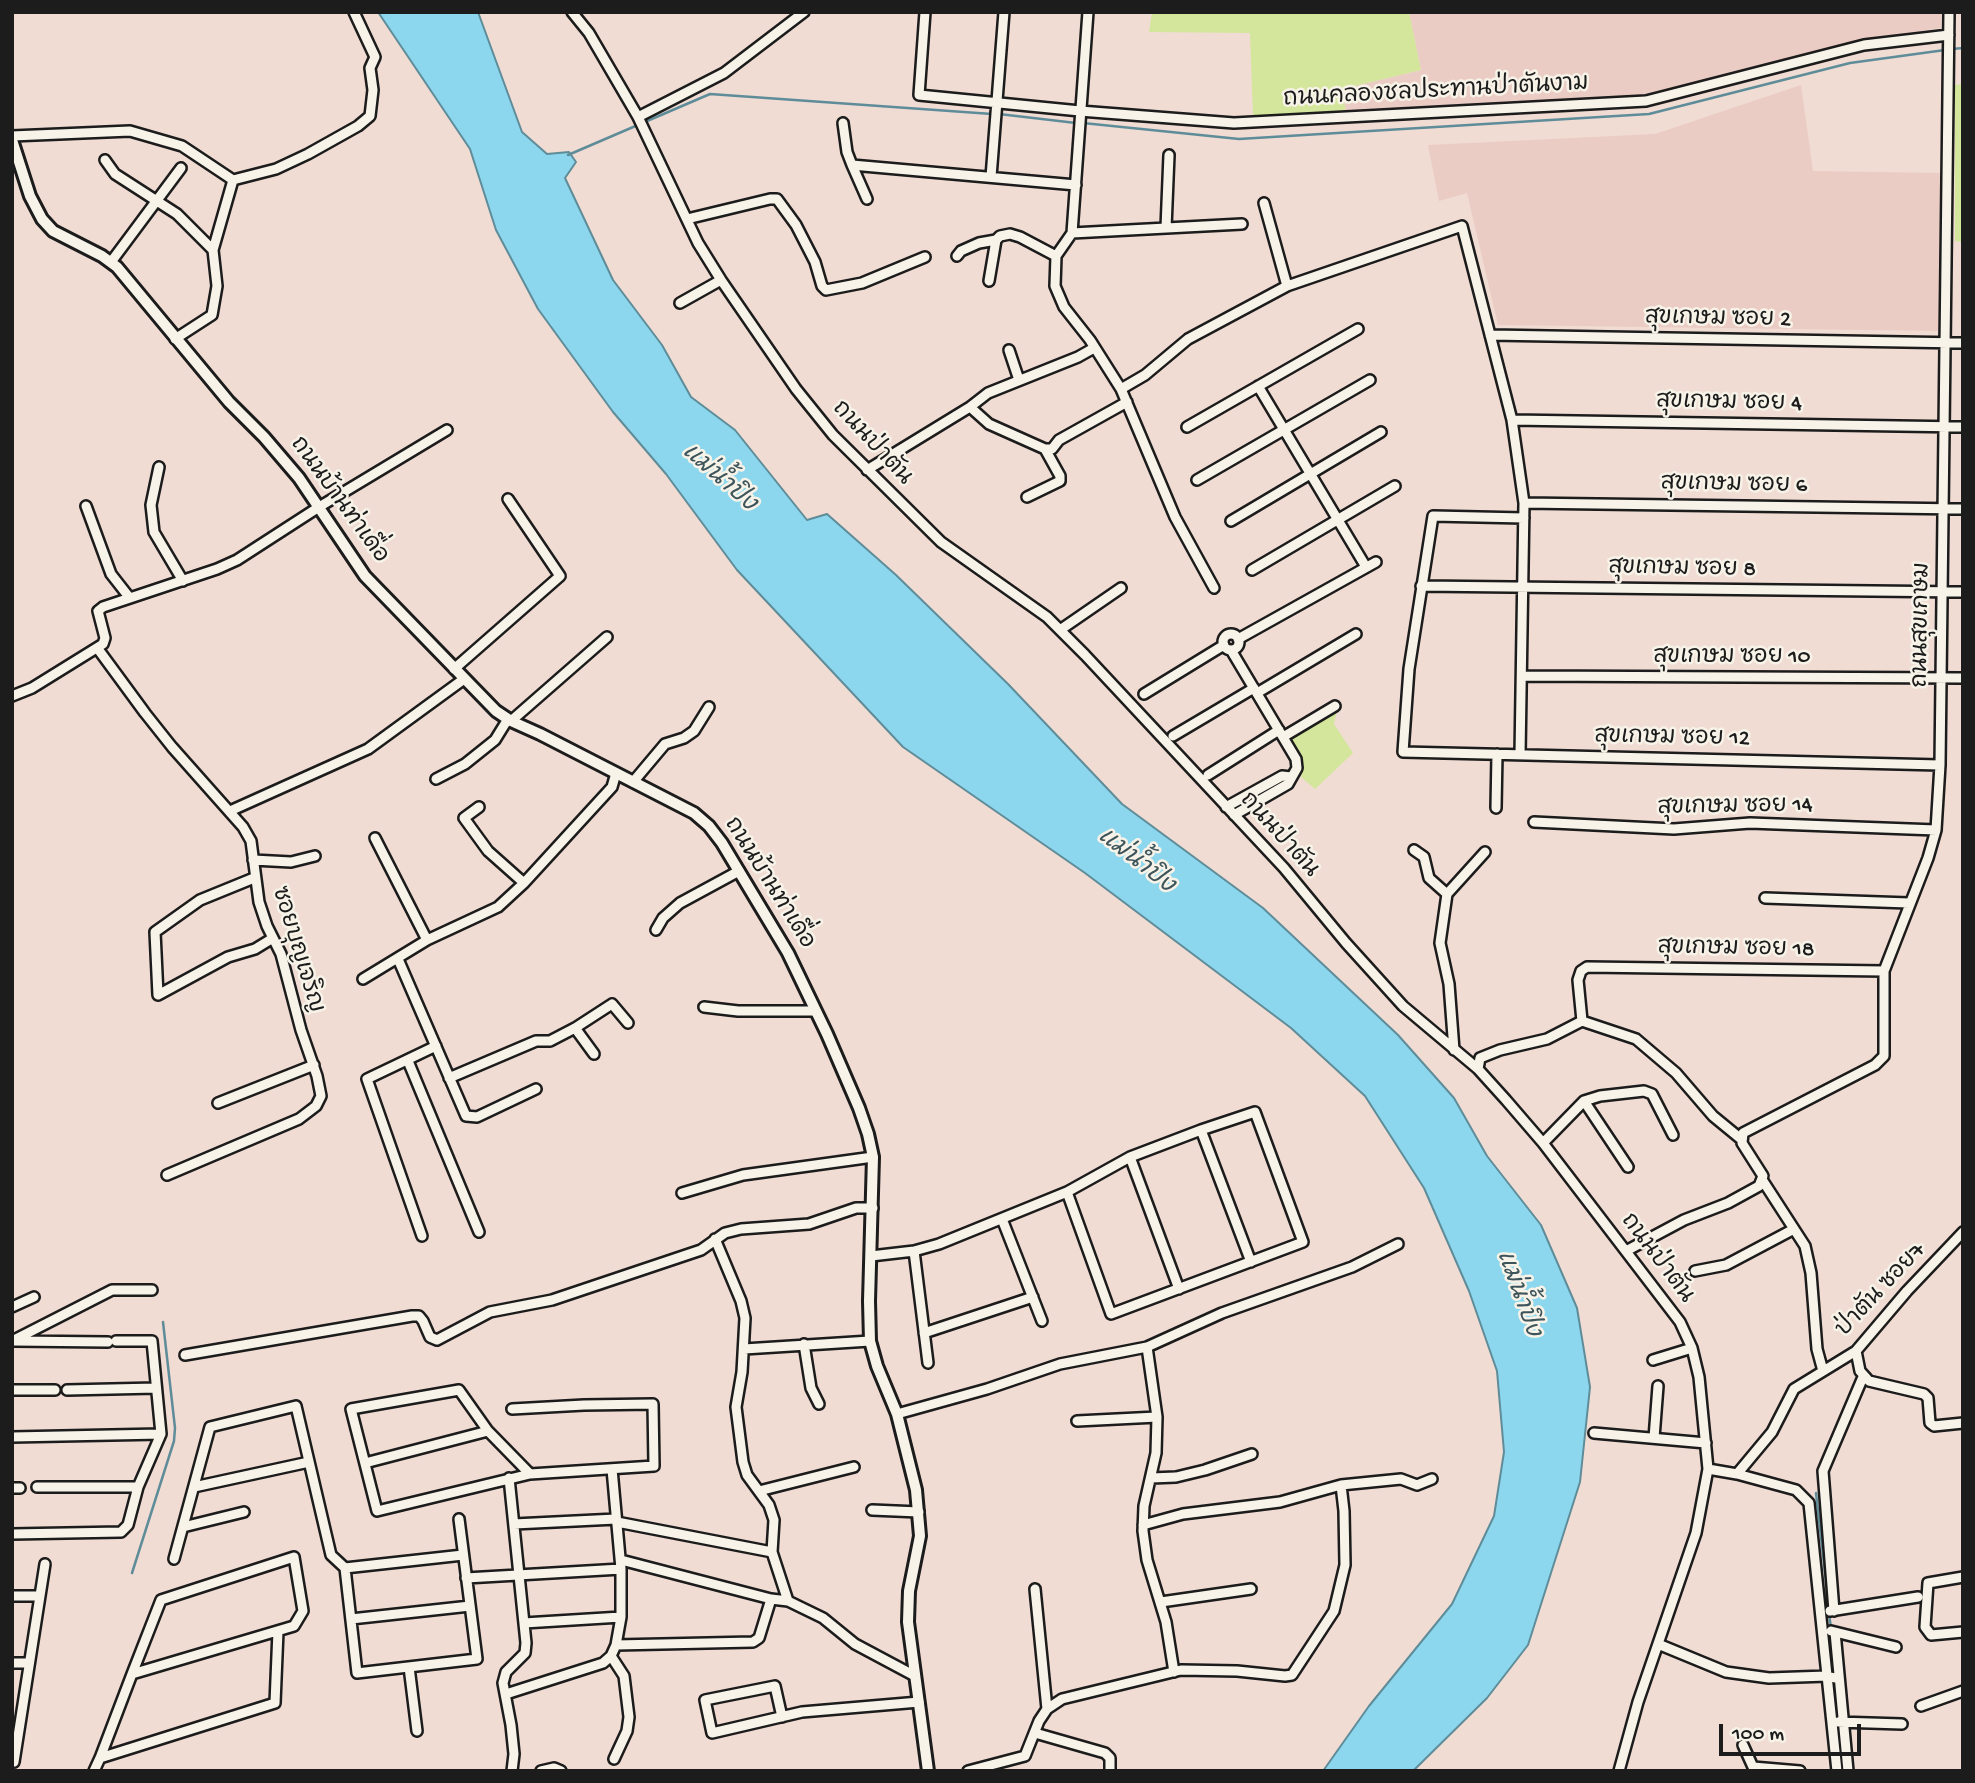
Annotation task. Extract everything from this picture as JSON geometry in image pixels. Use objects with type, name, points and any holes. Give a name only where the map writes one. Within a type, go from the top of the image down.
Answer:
[{"type":"street","points":[[12,138],[130,131],[182,146],[233,180],[276,169],[308,155],[370,116],[373,90],[370,68],[374,57],[354,12]]},
{"type":"street","name":"ถนนป่าตัน","points":[[572,12],[589,33],[638,117],[687,219],[721,280],[796,389],[833,435],[941,542],[1033,607],[1060,630],[1284,868],[1403,1006],[1478,1069],[1543,1143],[1680,1322],[1692,1348],[1699,1377],[1708,1469],[1696,1533],[1619,1771]]},
{"type":"street","points":[[638,117],[724,73],[804,12]]},
{"type":"street","name":"ถนนคลองชลประทานป่าตันงาม","points":[[925,12],[919,95],[1234,123],[1646,101],[1864,45],[1949,35]]},
{"type":"street","points":[[991,177],[1004,12]]},
{"type":"street","points":[[1088,12],[1072,233],[1056,257],[1055,286],[1064,307],[1121,389],[1175,517],[1214,588]]},
{"type":"street","name":"ถนนสุขเกษม","points":[[1742,1141],[1745,1131],[1883,1059],[1884,971],[1928,858],[1936,830],[1940,765],[1949,12]]},
{"type":"street","points":[[843,123],[847,152],[867,199]]},
{"type":"street","name":"ถนนบ้านท่าเดื่อ","points":[[12,138],[30,196],[42,219],[54,231],[111,262],[144,298],[229,402],[299,478],[365,576],[496,710],[510,720],[694,813],[716,834],[788,953],[859,1108],[873,1157],[870,1341],[877,1366],[897,1414],[919,1512],[920,1536],[909,1591],[908,1622],[928,1770]]},
{"type":"street","points":[[1166,228],[1169,155]]},
{"type":"street","points":[[105,160],[115,174],[177,214],[213,250]]},
{"type":"street","points":[[852,165],[1076,185]]},
{"type":"street","points":[[111,262],[181,167]]},
{"type":"street","points":[[175,339],[212,315],[217,286],[213,250],[233,180]]},
{"type":"street","points":[[687,219],[776,199],[796,225],[826,290],[862,283],[925,257]]},
{"type":"street","points":[[1264,203],[1287,286]]},
{"type":"street","points":[[1072,233],[1242,224]]},
{"type":"street","points":[[1121,389],[1145,375],[1188,339],[1287,286],[1462,226],[1512,420],[1524,503],[1520,755]]},
{"type":"street","points":[[957,256],[961,251],[979,243],[1010,234],[1056,257]]},
{"type":"street","points":[[989,281],[996,240]]},
{"type":"street","points":[[680,303],[721,280]]},
{"type":"street","points":[[1187,427],[1358,328]]},
{"type":"street","name":"สุขเกษม ซอย 2","points":[[1490,335],[1963,343]]},
{"type":"street","points":[[867,470],[970,407],[988,393],[1094,348]]},
{"type":"street","points":[[1009,350],[1019,380]]},
{"type":"street","points":[[1197,480],[1370,380]]},
{"type":"street","points":[[1258,386],[1366,567]]},
{"type":"street","points":[[970,407],[989,424],[1045,449],[1052,449],[1059,440],[1127,402]]},
{"type":"street","name":"สุขเกษม ซอย 4","points":[[1512,420],[1963,427]]},
{"type":"street","points":[[12,696],[32,688],[98,649],[105,638],[98,611],[129,597],[183,581],[237,560],[447,430]]},
{"type":"street","points":[[1231,521],[1381,432]]},
{"type":"street","points":[[1027,497],[1060,481],[1060,476],[1045,449]]},
{"type":"street","points":[[159,467],[151,505],[154,533],[183,581]]},
{"type":"street","points":[[1252,570],[1395,485]]},
{"type":"street","points":[[454,669],[560,576],[508,499]]},
{"type":"street","name":"สุขเกษม ซอย 6","points":[[1524,503],[1963,509]]},
{"type":"street","points":[[86,506],[111,574],[129,597]]},
{"type":"street","points":[[1421,586],[1433,516],[1524,518]]},
{"type":"street","points":[[1234,815],[1288,784],[1297,768],[1296,759],[1281,733],[1223,641],[1227,635],[1234,635],[1238,639],[1376,562]]},
{"type":"street","name":"สุขเกษม ซอย 8","points":[[1421,586],[1963,592]]},
{"type":"street","name":"สุขเกษม ซอย 12","points":[[1421,586],[1409,669],[1404,752],[1940,765]]},
{"type":"street","points":[[1060,630],[1121,588]]},
{"type":"street","points":[[1172,736],[1356,634]]},
{"type":"street","points":[[436,779],[465,764],[495,740],[510,720],[607,637]]},
{"type":"street","points":[[1144,694],[1227,648]]},
{"type":"street","name":"ซอยบุญเจริญ","points":[[98,649],[121,683],[172,747],[230,811],[251,841],[259,902],[281,954],[300,1030],[314,1065],[321,1096],[316,1106],[299,1119],[167,1175]]},
{"type":"street","name":"สุขเกษม ซอย 10","points":[[1522,676],[1963,678]]},
{"type":"street","points":[[230,811],[368,749],[464,679]]},
{"type":"street","points":[[1208,775],[1335,706]]},
{"type":"street","points":[[633,782],[665,744],[684,738],[694,731],[709,707]]},
{"type":"street","points":[[1496,808],[1497,754]]},
{"type":"street","points":[[363,979],[427,940],[498,907],[524,883],[612,787],[617,773]]},
{"type":"street","points":[[1226,807],[1282,776],[1291,777]]},
{"type":"street","points":[[479,807],[464,818],[488,851],[524,883]]},
{"type":"street","name":"สุขเกษม ซอย 14","points":[[1534,822],[1674,830],[1750,823],[1936,830]]},
{"type":"street","points":[[375,838],[427,940]]},
{"type":"street","points":[[1414,850],[1424,857],[1429,878],[1447,894]]},
{"type":"street","points":[[1454,1050],[1449,984],[1440,943],[1447,894],[1485,852]]},
{"type":"street","points":[[253,860],[291,862],[315,856]]},
{"type":"street","points":[[656,930],[663,918],[680,903],[739,871]]},
{"type":"street","points":[[254,878],[200,900],[155,932],[158,995],[228,957],[255,949],[273,938]]},
{"type":"street","points":[[1765,898],[1909,903]]},
{"type":"street","points":[[398,959],[466,1116],[477,1117],[536,1089]]},
{"type":"street","name":"สุขเกษม ซอย 18","points":[[1582,1021],[1578,980],[1581,971],[1587,967],[1884,971]]},
{"type":"street","points":[[449,1078],[536,1041],[550,1041],[612,1004],[628,1023]]},
{"type":"street","points":[[704,1007],[738,1011],[816,1011]]},
{"type":"street","points":[[1478,1069],[1480,1058],[1500,1050],[1548,1039],[1582,1021],[1636,1039],[1676,1073],[1713,1116],[1742,1141],[1763,1176],[1763,1181],[1805,1246],[1811,1273],[1817,1349],[1823,1371]]},
{"type":"street","points":[[575,1028],[594,1054]]},
{"type":"street","points":[[422,1236],[367,1079],[436,1046]]},
{"type":"street","points":[[408,1061],[479,1232]]},
{"type":"street","points":[[218,1103],[314,1065]]},
{"type":"street","points":[[1543,1143],[1584,1101],[1600,1096],[1644,1091],[1652,1094],[1673,1135]]},
{"type":"street","points":[[1584,1101],[1628,1167]]},
{"type":"street","points":[[871,1256],[914,1251],[939,1244],[1067,1192],[1130,1157],[1255,1112],[1303,1242],[1111,1314],[1067,1192]]},
{"type":"street","points":[[1201,1130],[1251,1262]]},
{"type":"street","points":[[682,1194],[743,1174],[873,1157]]},
{"type":"street","points":[[1130,1157],[1179,1289]]},
{"type":"street","points":[[1626,1251],[1684,1220],[1728,1203],[1763,1181]]},
{"type":"street","points":[[185,1355],[412,1316],[419,1316],[430,1336],[437,1340],[489,1312],[552,1300],[701,1250],[725,1233],[741,1229],[809,1224],[856,1208],[873,1208]]},
{"type":"street","points":[[1002,1219],[1042,1321]]},
{"type":"street","points":[[1695,1271],[1726,1265],[1794,1229]]},
{"type":"street","name":"ป่าตัน ซอย7","points":[[1737,1474],[1773,1432],[1794,1389],[1856,1351],[1906,1291],[1963,1232]]},
{"type":"street","points":[[715,1239],[746,1318],[736,1407],[743,1462],[747,1475],[769,1505],[774,1520],[772,1552],[788,1601]]},
{"type":"street","points":[[897,1414],[987,1389],[1060,1364],[1147,1347],[1222,1313],[1332,1274],[1398,1244]]},
{"type":"street","points":[[914,1251],[928,1363]]},
{"type":"street","points":[[12,1341],[112,1290],[152,1290]]},
{"type":"street","points":[[12,1307],[34,1297]]},
{"type":"street","points":[[924,1333],[1033,1297]]},
{"type":"street","points":[[12,1341],[152,1341],[160,1434],[138,1487],[128,1525],[121,1532],[12,1534]]},
{"type":"street","points":[[744,1349],[870,1341]]},
{"type":"street","points":[[804,1344],[811,1388],[820,1404]]},
{"type":"street","points":[[1147,1347],[1157,1417],[1156,1453],[1143,1506],[1143,1525],[1147,1560],[1161,1602],[1174,1672]]},
{"type":"street","points":[[1653,1360],[1692,1348]]},
{"type":"street","points":[[1856,1351],[1863,1377],[1868,1381],[1924,1394],[1928,1398],[1930,1423],[1934,1426],[1963,1423]]},
{"type":"street","points":[[1834,1611],[1823,1471],[1863,1377]]},
{"type":"street","points":[[1654,1438],[1658,1386]]},
{"type":"street","points":[[67,1390],[156,1388]]},
{"type":"street","points":[[12,1390],[55,1390]]},
{"type":"street","points":[[512,1409],[653,1404],[654,1466],[530,1474],[377,1511],[351,1409],[459,1390],[488,1431],[530,1474]]},
{"type":"street","points":[[174,1559],[210,1427],[296,1406],[331,1555],[345,1569],[357,1673],[477,1659],[459,1519]]},
{"type":"street","points":[[1077,1421],[1157,1417]]},
{"type":"street","points":[[365,1463],[488,1431]]},
{"type":"street","points":[[1594,1433],[1706,1443]]},
{"type":"street","points":[[12,1437],[160,1434]]},
{"type":"street","points":[[1151,1478],[1176,1477],[1252,1454]]},
{"type":"street","points":[[194,1487],[309,1462]]},
{"type":"street","points":[[759,1491],[854,1467]]},
{"type":"street","points":[[506,1693],[603,1663],[611,1656],[616,1645],[621,1617],[621,1565],[612,1469]]},
{"type":"street","points":[[1708,1469],[1796,1490],[1809,1503],[1827,1676],[1848,1771]]},
{"type":"street","points":[[509,1478],[520,1574],[525,1653],[506,1672],[503,1683],[514,1754],[512,1771]]},
{"type":"street","points":[[1143,1525],[1183,1514],[1280,1502],[1341,1485],[1401,1479],[1417,1485],[1432,1479]]},
{"type":"street","points":[[968,1771],[1025,1756],[1047,1709],[1062,1699],[1174,1672],[1237,1671],[1292,1675],[1334,1611],[1345,1565],[1341,1485]]},
{"type":"street","points":[[37,1487],[138,1487]]},
{"type":"street","points":[[1809,1503],[1824,1501]]},
{"type":"street","points":[[872,1510],[919,1512]]},
{"type":"street","points":[[183,1527],[244,1512]]},
{"type":"street","points":[[514,1524],[617,1520],[772,1552]]},
{"type":"street","points":[[345,1569],[463,1555]]},
{"type":"street","points":[[94,1771],[100,1758],[132,1674],[161,1601],[294,1557],[303,1611],[294,1626],[132,1674]]},
{"type":"street","points":[[15,1765],[45,1564]]},
{"type":"street","points":[[466,1578],[621,1565],[788,1601],[823,1618],[855,1644],[915,1676]]},
{"type":"street","points":[[1816,1572],[1830,1569]]},
{"type":"street","points":[[1963,1577],[1928,1583],[1925,1628],[1931,1635],[1963,1632]]},
{"type":"street","points":[[1035,1589],[1047,1709]]},
{"type":"street","points":[[1161,1602],[1251,1589]]},
{"type":"street","points":[[12,1596],[40,1596]]},
{"type":"street","points":[[1821,1612],[1918,1597]]},
{"type":"street","points":[[616,1645],[753,1643],[760,1639],[771,1599]]},
{"type":"street","points":[[351,1619],[470,1606]]},
{"type":"street","points":[[524,1623],[621,1617]]},
{"type":"street","points":[[1823,1628],[1896,1647]]},
{"type":"street","points":[[100,1758],[275,1703],[278,1631]]},
{"type":"street","points":[[1835,1632],[1839,1679],[1837,1771]]},
{"type":"street","points":[[1658,1644],[1726,1672],[1769,1678],[1827,1676],[1839,1679]]},
{"type":"street","points":[[611,1656],[624,1676],[629,1717],[627,1731],[614,1759]]},
{"type":"street","points":[[12,1663],[29,1663]]},
{"type":"street","points":[[409,1667],[417,1731]]},
{"type":"street","points":[[782,1717],[775,1686],[705,1700],[712,1733],[782,1717],[802,1712],[919,1702]]},
{"type":"street","points":[[1921,1706],[1963,1691]]},
{"type":"street","points":[[1838,1722],[1902,1724]]},
{"type":"street","points":[[1035,1733],[1105,1753],[1110,1758],[1110,1771]]},
{"type":"street","points":[[1743,1745],[1753,1767],[1800,1771]]},
{"type":"street","points":[[541,1771],[554,1768],[561,1771]]},
{"type":"shaded area","points":[[1409,12],[1941,12],[1941,28],[1865,40],[1638,98],[1346,112],[1342,89],[1421,70]]},
{"type":"shaded area","points":[[1801,85],[1813,171],[1940,173],[1939,331],[1498,325],[1467,193],[1439,201],[1428,145],[1655,134]]},
{"type":"green space","points":[[1152,12],[1409,12],[1421,70],[1342,89],[1346,112],[1253,117],[1250,33],[1149,32]]},
{"type":"green space","points":[[1963,84],[1963,242],[1955,241],[1955,85]]},
{"type":"green space","points":[[1337,710],[1334,724],[1353,753],[1315,789],[1301,777],[1303,762],[1290,739]]},
{"type":"water","name":"แม่น้ำปิง","points":[[378,12],[478,12],[522,132],[547,154],[569,152],[576,162],[565,178],[613,280],[662,345],[691,397],[735,430],[807,520],[827,514],[896,575],[1008,684],[1122,804],[1263,908],[1398,1035],[1454,1098],[1487,1156],[1541,1225],[1577,1308],[1590,1387],[1580,1482],[1528,1645],[1487,1698],[1413,1771],[1323,1771],[1369,1706],[1452,1604],[1494,1516],[1504,1452],[1497,1371],[1469,1291],[1424,1188],[1365,1096],[1291,1028],[1085,873],[903,747],[737,570],[666,474],[613,412],[538,309],[496,230],[470,149]]},
{"type":"waterway","points":[[1952,49],[1963,48]]},
{"type":"waterway","points":[[1083,123],[1239,139],[1649,114],[1850,63],[1945,50]]},
{"type":"waterway","points":[[568,155],[710,94],[992,114]]},
{"type":"waterway","points":[[999,114],[1076,123]]},
{"type":"waterway","points":[[132,1573],[174,1441],[175,1428],[163,1322]]},
{"type":"waterway","points":[[1816,1493],[1829,1607]]},
{"type":"waterway","points":[[1829,1614],[1831,1628]]}]
